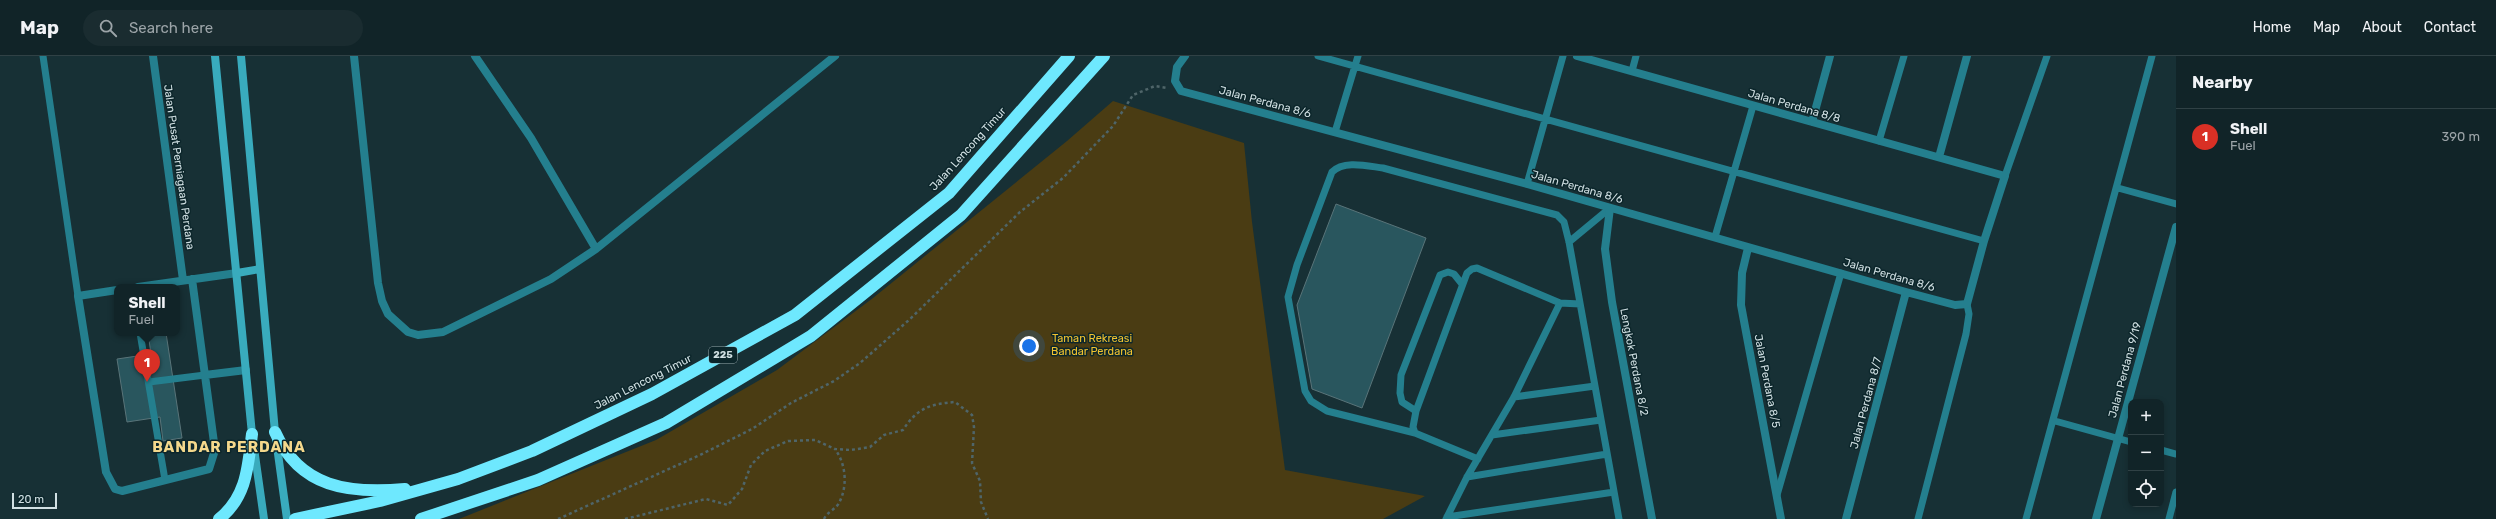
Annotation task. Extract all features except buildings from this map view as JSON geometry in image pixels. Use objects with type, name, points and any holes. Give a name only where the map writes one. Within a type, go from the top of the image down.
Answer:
[{"type":"highway","name":"Jalan Lencong Timur","points":[[295,519],[380,502],[458,479],[532,451],[652,394],[796,315],[949,193],[1069,56]]},
{"type":"highway","name":"225","points":[[421,519],[538,480],[666,423],[811,336],[962,214],[1104,56]]},
{"type":"highway","points":[[275,432],[285,452],[300,469],[309,476],[336,486],[396,490],[458,479]]},
{"type":"highway","points":[[219,519],[234,503],[244,486],[252,434]]},
{"type":"street","name":"Jalan Pusat Perniagaan Perdana","points":[[153,56],[183,280]]},
{"type":"street","points":[[215,56],[252,434],[264,519]]},
{"type":"street","points":[[240,56],[275,432],[288,519]]},
{"type":"street","points":[[354,56],[378,283],[382,301],[396,324],[408,332],[418,335],[443,332],[551,278],[596,249],[834,56]]},
{"type":"street","points":[[475,56],[531,138],[596,249]]},
{"type":"street","points":[[1181,91],[1175,81],[1177,67],[1185,56]]},
{"type":"street","name":"Jalan Perdana 8/8","points":[[1577,56],[2006,176]]},
{"type":"street","points":[[1812,122],[1830,56]]},
{"type":"street","points":[[1939,157],[1967,56]]},
{"type":"street","name":"Jalan Perdana 8/6","points":[[1181,91],[1527,184],[1906,292],[1955,305],[1967,304]]},
{"type":"street","points":[[1967,304],[1984,241],[2006,176]]},
{"type":"street","name":"Lengkok Perdana 8/2","points":[[1610,208],[1605,249],[1612,302],[1652,519]]},
{"type":"street","name":"Jalan Perdana 9/19","points":[[2096,519],[2176,227]]},
{"type":"street","name":"Jalan Perdana 8/5","points":[[1748,248],[1742,272],[1741,305],[1781,519]]},
{"type":"street","points":[[157,284],[260,269]]},
{"type":"street","points":[[114,290],[78,296],[108,479],[115,489],[122,491],[210,469],[215,450],[192,279]]},
{"type":"street","name":"Jalan Perdana 8/7","points":[[1846,519],[1906,292]]},
{"type":"street","points":[[205,375],[246,370]]},
{"type":"lane","points":[[43,56],[78,296]]},
{"type":"lane","points":[[1318,56],[1984,241]]},
{"type":"lane","points":[[1335,132],[1358,56]]},
{"type":"lane","points":[[1527,184],[1563,56]]},
{"type":"lane","points":[[1632,71],[1636,56]]},
{"type":"lane","points":[[1880,141],[1904,56]]},
{"type":"lane","points":[[2006,176],[2047,56]]},
{"type":"lane","points":[[2026,519],[2118,188],[2152,56]]},
{"type":"lane","points":[[1715,237],[1753,106]]},
{"type":"lane","points":[[1478,459],[1415,433],[1327,411],[1311,401],[1305,391],[1288,297],[1297,266],[1332,172],[1337,167],[1384,168],[1557,215],[1564,222],[1569,242],[1618,519]]},
{"type":"lane","points":[[2118,188],[2176,204]]},
{"type":"lane","points":[[1569,242],[1610,208]]},
{"type":"lane","points":[[1415,433],[1413,427],[1416,411],[1462,284],[1467,273],[1472,269],[1477,268],[1560,303],[1580,304]]},
{"type":"lane","points":[[1416,411],[1402,402],[1400,393],[1401,375],[1440,275],[1448,272],[1454,274],[1462,284]]},
{"type":"lane","points":[[1777,495],[1841,273]]},
{"type":"lane","points":[[1447,518],[1467,477],[1514,396],[1560,303]]},
{"type":"lane","points":[[1918,519],[1966,334],[1969,314],[1967,304]]},
{"type":"lane","points":[[141,336],[165,480]]},
{"type":"lane","points":[[149,382],[205,375]]},
{"type":"lane","points":[[1514,396],[1595,386]]},
{"type":"lane","points":[[1492,435],[1601,420]]},
{"type":"lane","points":[[2054,421],[2128,441]]},
{"type":"lane","points":[[2164,451],[2176,454]]},
{"type":"lane","points":[[1467,477],[1607,454]]},
{"type":"lane","points":[[1447,518],[1614,492]]},
{"type":"lane","points":[[2169,519],[2176,492]]},
{"type":"path","points":[[558,519],[752,429],[791,403],[834,381],[860,363],[909,320],[1020,212],[1063,178],[1113,126],[1133,95],[1155,86],[1181,91]]},
{"type":"path","points":[[625,519],[706,499],[728,505],[742,489],[751,465],[765,451],[788,441],[815,440],[835,449],[870,447],[884,435],[903,430],[912,417],[932,404],[955,402],[972,415],[974,427],[972,463],[980,481],[981,502],[988,519]]},
{"type":"path","points":[[824,519],[839,504],[843,490],[845,473],[841,457],[835,449]]},
{"type":"green space","name":"Taman Rekreasi Bandar Perdana","points":[[1113,101],[1244,143],[1252,222],[1285,470],[1425,496],[1383,519],[459,519],[656,440],[777,370],[873,298],[1067,141]]},
{"type":"place","name":"Shell","points":[[147,382]]},
{"type":"district","name":"BANDAR PERDANA","points":[[229,447]]}]
